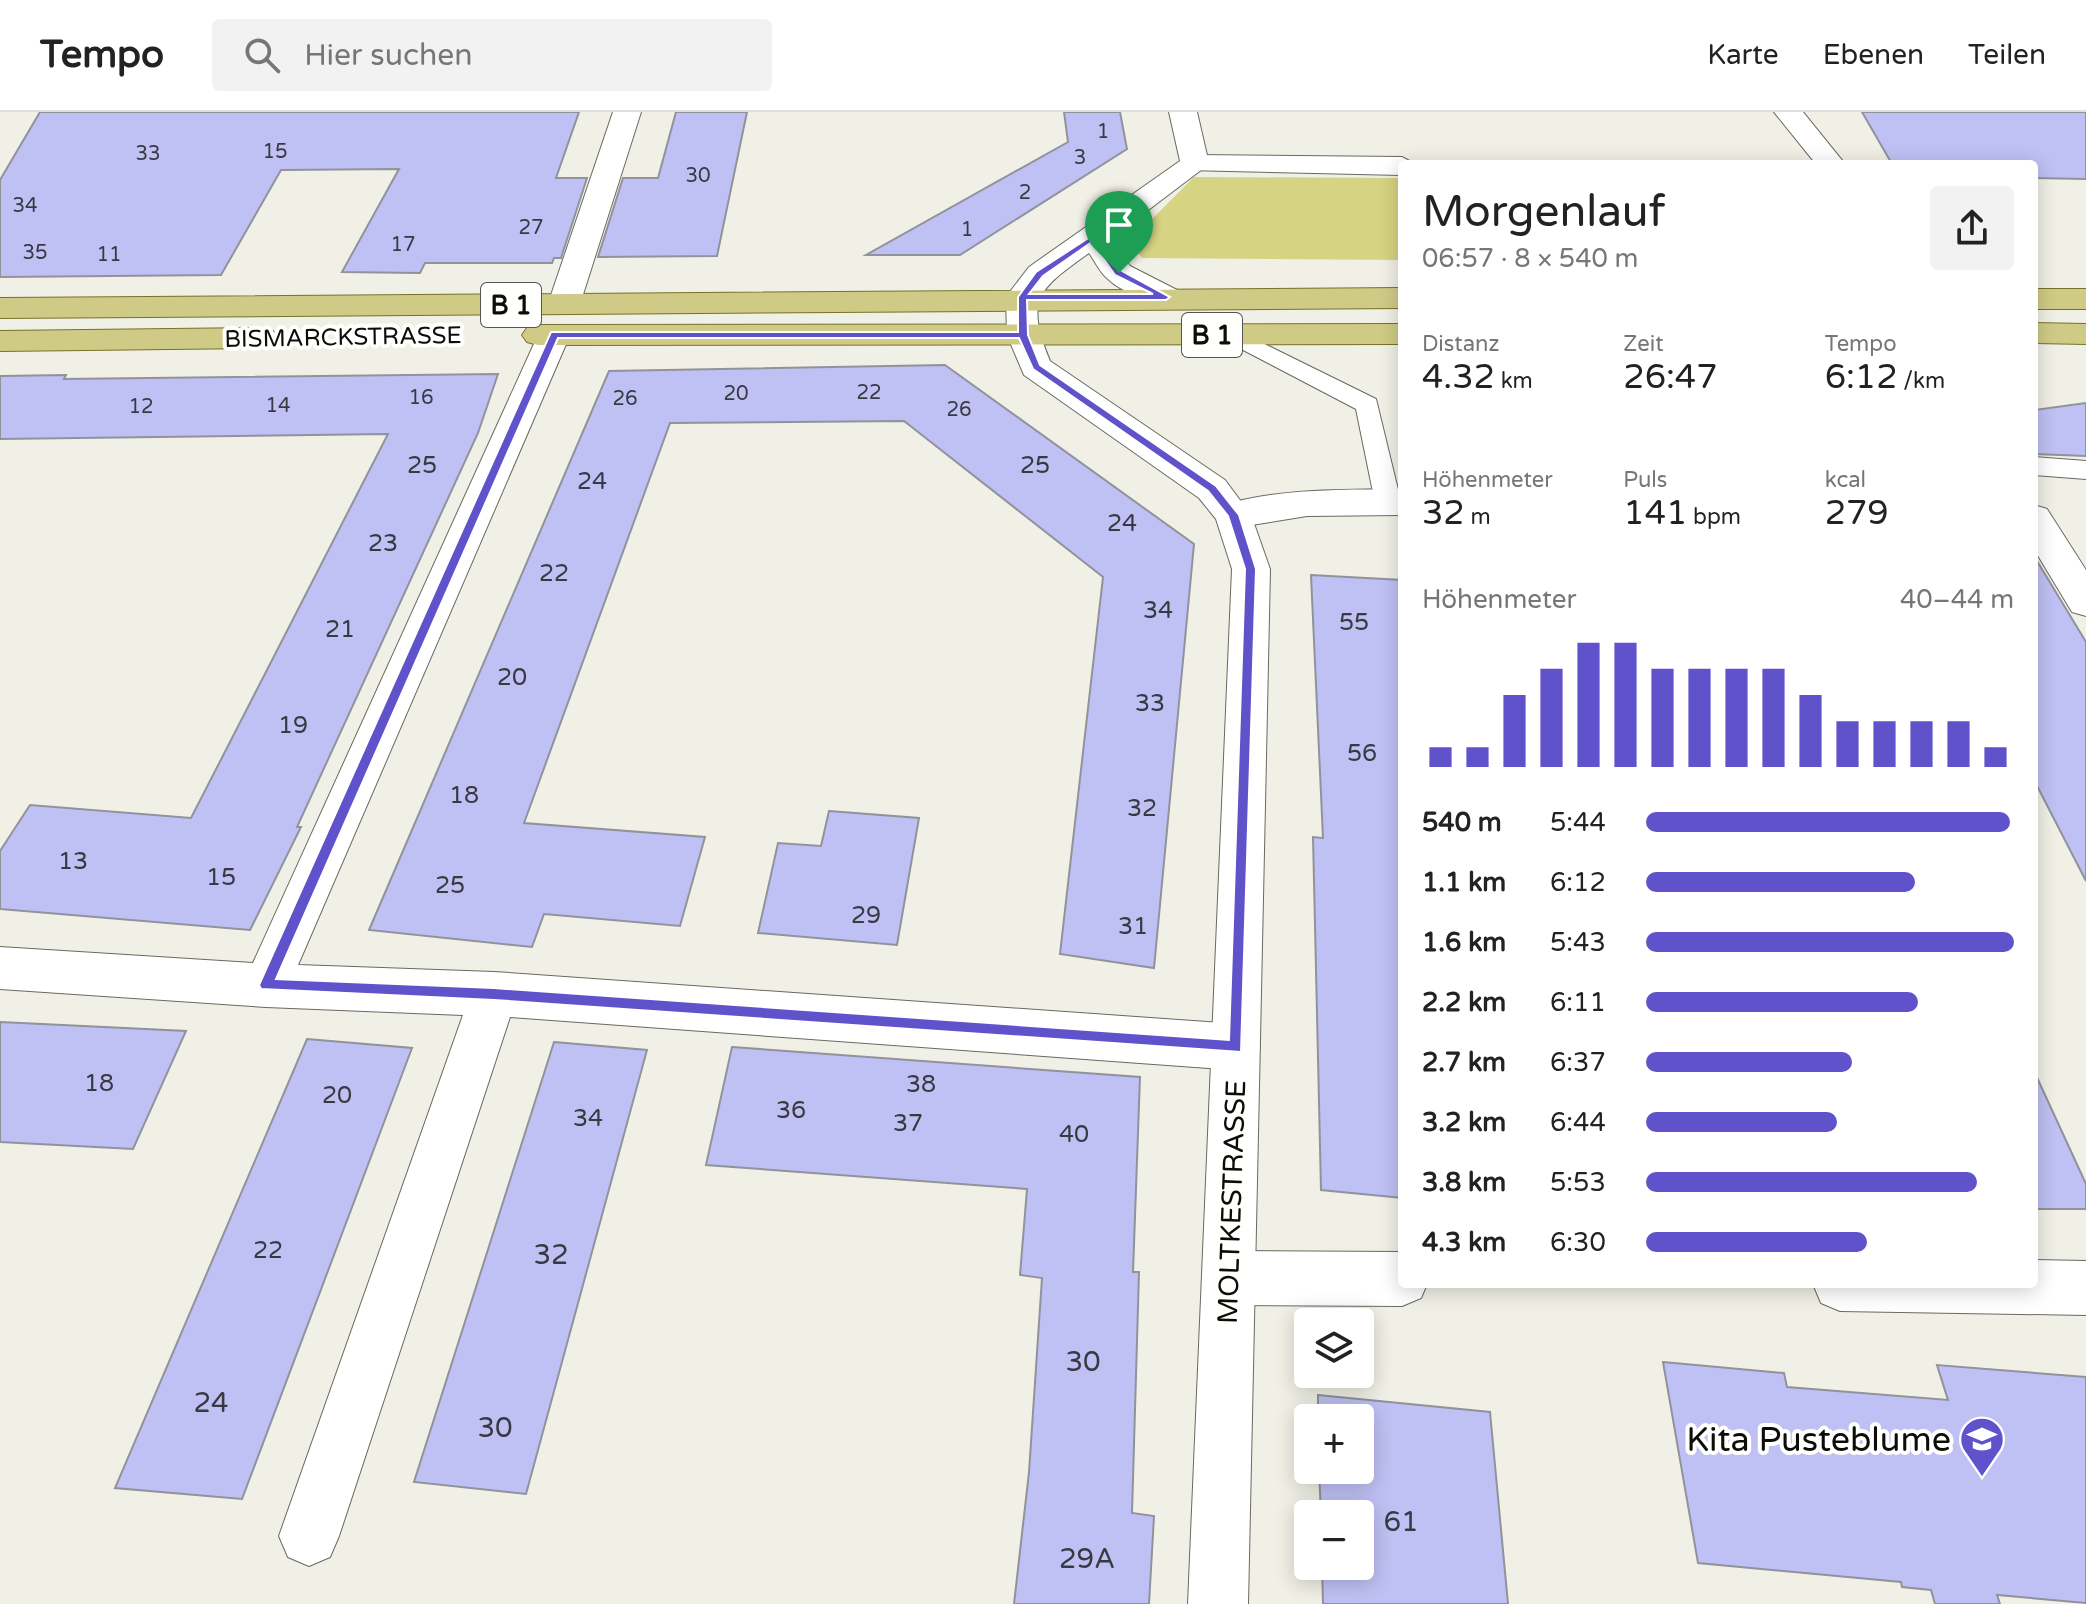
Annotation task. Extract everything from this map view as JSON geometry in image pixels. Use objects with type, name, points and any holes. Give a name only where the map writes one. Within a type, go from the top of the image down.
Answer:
[{"type":"main road","name":"BISMARCKSTRASSE","points":[[491,335],[559,320],[1022,297]]},
{"type":"main road","name":"B 1","points":[[1022,297],[1398,298]]},
{"type":"main road","points":[[2038,299],[2086,299]]},
{"type":"main road","name":"BISMARCKSTRASSE","points":[[0,308],[559,320],[1023,335]]},
{"type":"main road","points":[[2038,333],[2086,334]]},
{"type":"main road","name":"B 1","points":[[1023,335],[1398,334]]},
{"type":"main road","name":"BISMARCKSTRASSE","points":[[0,341],[285,338]]},
{"type":"street","points":[[266,985],[559,320],[627,112]]},
{"type":"street","points":[[1183,112],[1195,164]]},
{"type":"street","points":[[1788,112],[1828,160]]},
{"type":"street","points":[[1395,502],[1307,503],[1233,515],[1212,489],[1177,462],[1036,367],[1023,335],[1022,297],[1040,274],[1195,164],[1398,166]]},
{"type":"street","points":[[1093,237],[1119,273],[1166,297]]},
{"type":"street","name":"MOLTKESTRASSE","points":[[1218,1604],[1251,569],[1233,515]]},
{"type":"street","points":[[2038,524],[2086,602]]},
{"type":"street","points":[[0,968],[266,985],[494,994],[1236,1047]]},
{"type":"street","points":[[309,1536],[494,994]]},
{"type":"street","points":[[1229,1278],[1398,1279]]},
{"type":"street","points":[[2038,1287],[2086,1288]]},
{"type":"lane","points":[[1230,334],[1367,405],[1395,502]]},
{"type":"lane","points":[[2038,466],[2086,470]]},
{"type":"shaded area","points":[[1194,177],[1398,178],[1398,260],[1142,258],[1130,241]]},
{"type":"building","points":[[40,112],[579,112],[556,178],[587,178],[561,258],[554,258],[552,263],[425,263],[420,273],[342,272],[399,169],[281,170],[221,275],[0,277],[0,180]]},
{"type":"building","points":[[676,112],[747,112],[717,256],[598,257],[623,178],[658,178]]},
{"type":"building","points":[[1064,112],[1120,112],[1127,149],[960,255],[866,255],[1068,142]]},
{"type":"building","points":[[1862,112],[2086,112],[2086,179],[2038,178],[2038,160],[1890,160]]},
{"type":"building","points":[[945,365],[1194,544],[1154,968],[1060,954],[1103,577],[904,421],[670,423],[524,823],[705,837],[680,926],[544,914],[532,947],[369,930],[609,371]]},
{"type":"building","points":[[498,374],[478,433],[297,827],[301,827],[250,930],[0,909],[0,851],[30,805],[191,818],[388,434],[0,439],[0,376],[66,375],[64,379]]},
{"type":"building","points":[[2086,403],[2086,456],[2038,454],[2038,409]]},
{"type":"building","points":[[2038,563],[2086,642],[2086,881],[2038,788]]},
{"type":"building","points":[[1311,575],[1398,580],[1398,1198],[1321,1190],[1313,837],[1323,838]]},
{"type":"building","points":[[829,811],[919,818],[897,945],[758,933],[778,843],[821,846]]},
{"type":"building","points":[[0,1022],[186,1031],[133,1149],[0,1142]]},
{"type":"building","points":[[307,1039],[412,1048],[242,1499],[115,1488]]},
{"type":"building","points":[[554,1042],[647,1050],[526,1494],[414,1482]]},
{"type":"building","points":[[732,1047],[1140,1077],[1133,1272],[1139,1272],[1132,1513],[1154,1516],[1149,1604],[1014,1604],[1029,1472],[1042,1278],[1020,1275],[1027,1189],[706,1165]]},
{"type":"building","points":[[2038,1080],[2086,1184],[2086,1209],[2038,1209]]},
{"type":"building","points":[[1663,1362],[1784,1373],[1787,1387],[1948,1400],[1937,1365],[2086,1377],[2086,1603],[1997,1595],[2000,1604],[1935,1604],[1931,1590],[1902,1587],[1901,1582],[1698,1563]]},
{"type":"building","points":[[1318,1395],[1490,1412],[1508,1604],[1323,1604],[1322,1580],[1374,1580],[1374,1500],[1320,1500],[1320,1484],[1374,1484],[1374,1404],[1318,1404]]},
{"type":"place","name":"Kita Pusteblume","points":[[1982,1478]]},
{"type":"route","points":[[1119,273],[1093,237],[1040,274],[1022,297],[1023,335],[554,335],[266,985],[494,994],[1236,1047],[1251,569],[1233,515],[1212,489],[1036,367],[1023,335],[1022,297],[1166,297],[1119,273]]}]
